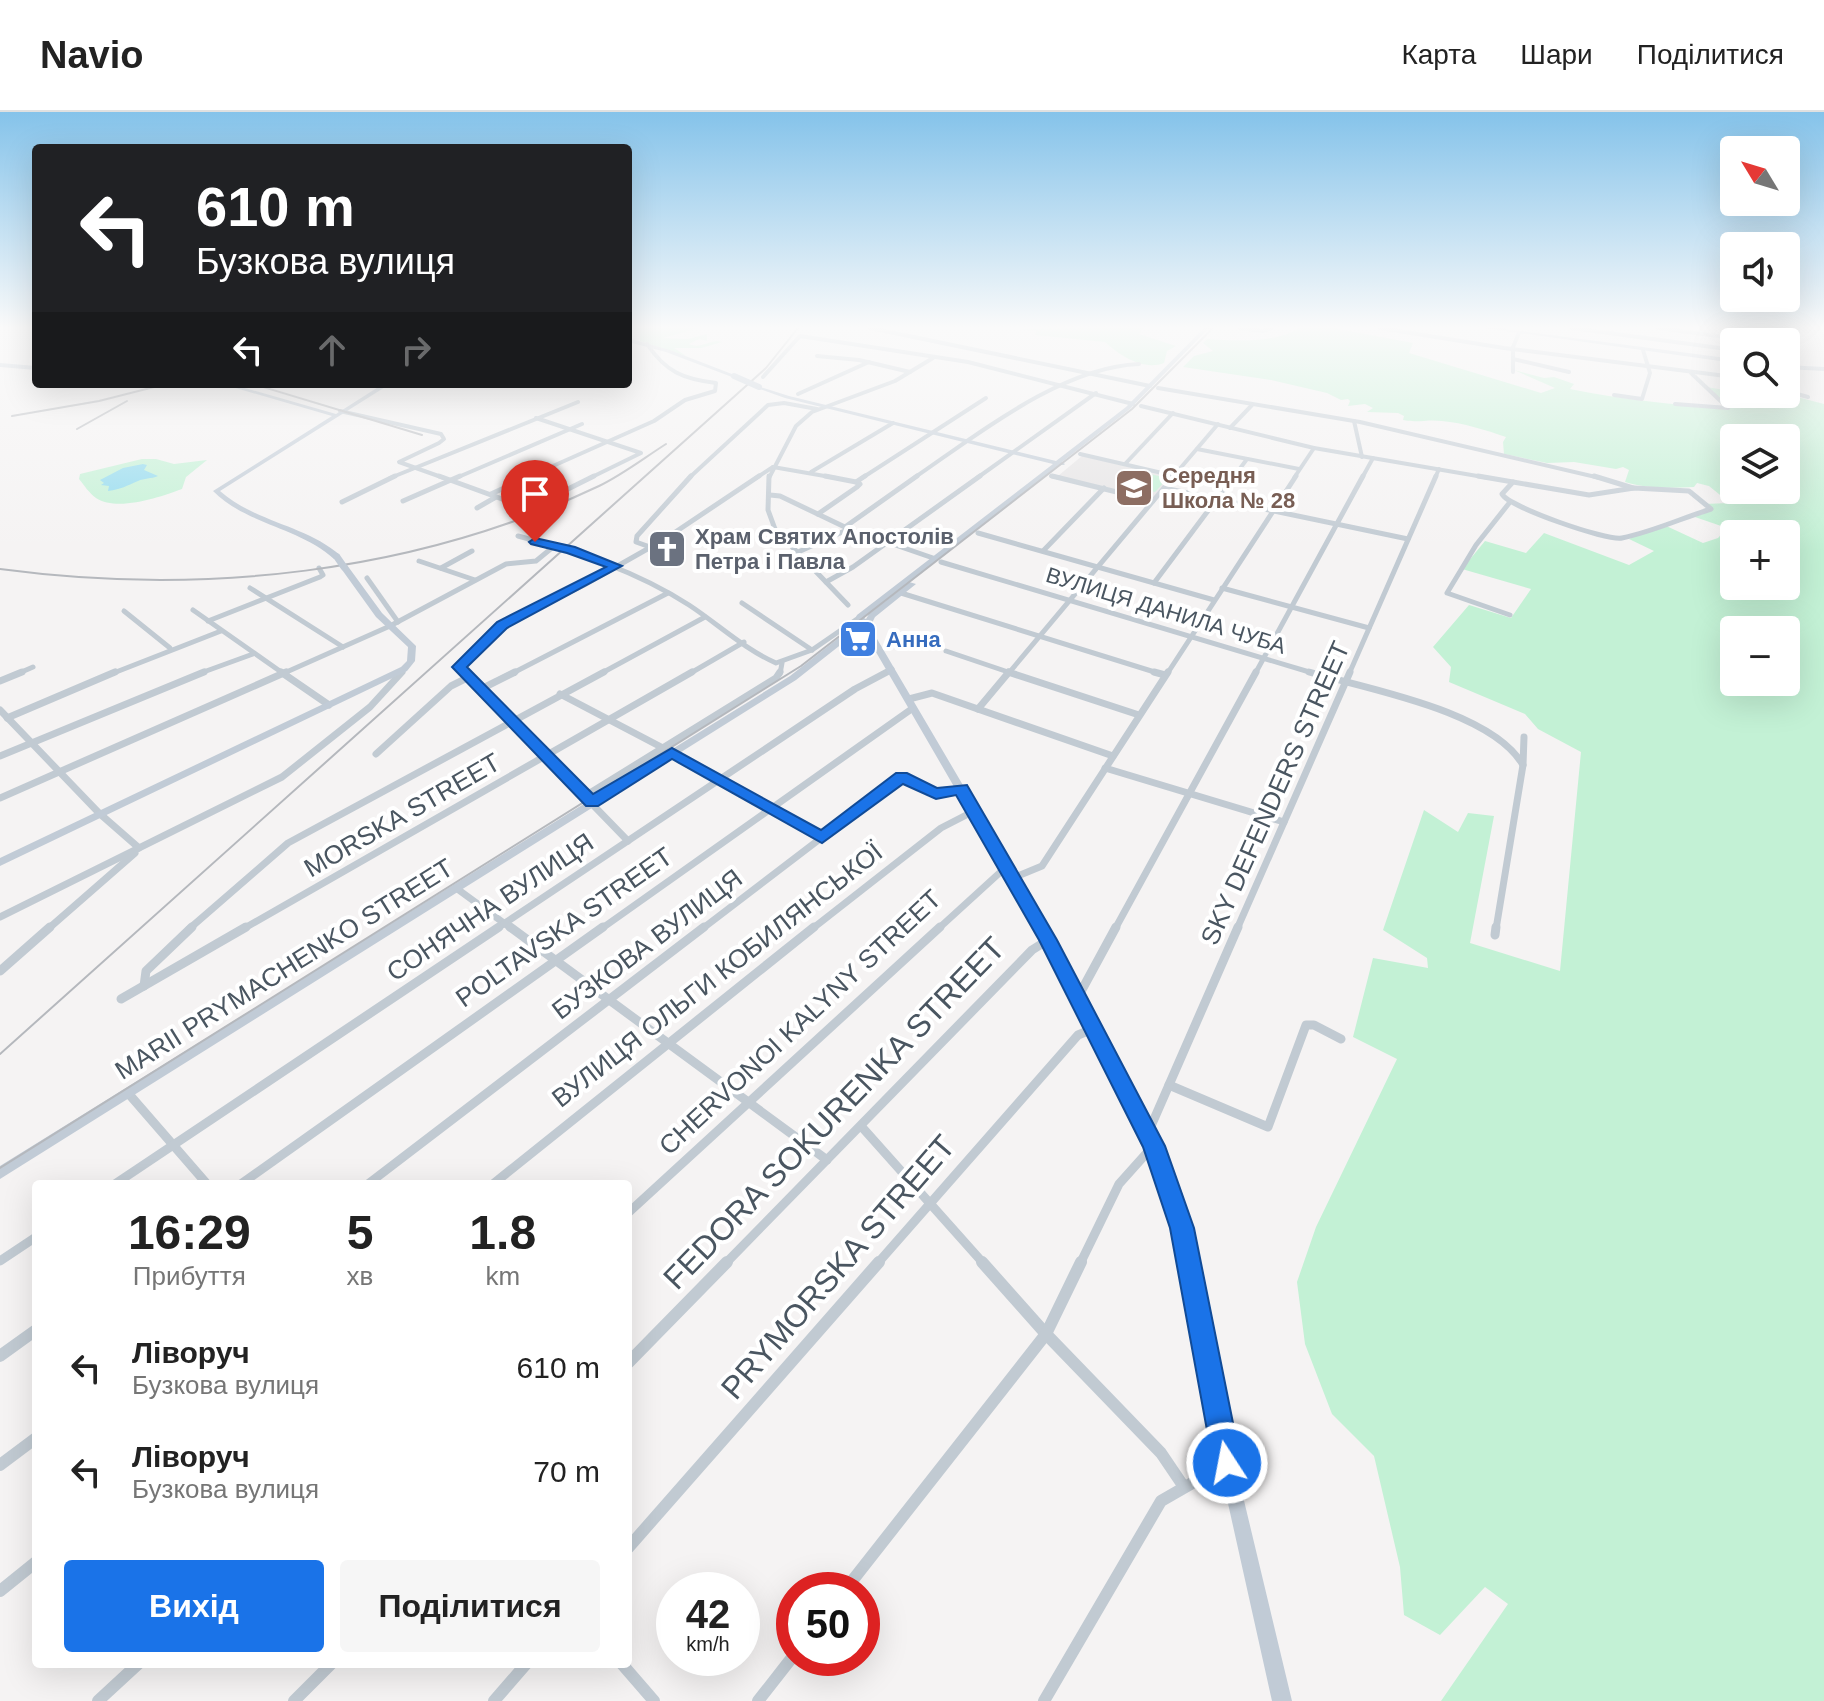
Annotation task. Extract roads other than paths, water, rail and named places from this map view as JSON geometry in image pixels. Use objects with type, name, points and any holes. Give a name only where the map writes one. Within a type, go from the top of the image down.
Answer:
[{"type":"main road","points":[[295,402],[337,413]]},
{"type":"main road","points":[[0,862],[404,669],[411,661],[412,646],[329,548],[264,521],[216,491],[263,464],[356,402]]},
{"type":"main road","points":[[812,402],[1062,464]]},
{"type":"main road","points":[[864,623],[937,560],[978,533],[1145,402]]},
{"type":"main road","points":[[864,623],[937,560],[1062,464],[1133,404]]},
{"type":"main road","points":[[864,623],[1048,940],[1150,1140],[1182,1228],[1227,1463],[1282,1701]]},
{"type":"main road","name":"MARII PRYMACHENKO STREET","points":[[0,1173],[456,888],[589,799],[793,678],[864,623]]},
{"type":"street","points":[[342,502],[386,480],[578,402]]},
{"type":"street","points":[[477,508],[494,495],[654,421],[682,402]]},
{"type":"street","points":[[628,841],[459,667],[502,625],[616,566],[715,508],[781,460],[796,426],[818,409],[837,402]]},
{"type":"street","points":[[773,467],[856,482],[979,402]]},
{"type":"street","points":[[796,553],[847,528],[970,442],[1035,402]]},
{"type":"street","points":[[826,582],[1083,402]]},
{"type":"street","points":[[1127,402],[1133,404]]},
{"type":"street","points":[[1236,402],[1354,421],[1579,472],[1634,488]]},
{"type":"street","points":[[1675,404],[1728,408],[1722,402]]},
{"type":"street","points":[[650,547],[636,542],[637,536],[697,470],[768,405],[784,403],[818,409]]},
{"type":"street","points":[[1230,428],[1252,405]]},
{"type":"street","points":[[1141,406],[1314,448],[1362,457],[1439,469],[1589,495],[1634,488],[1689,491],[1711,509],[1619,539],[1569,525],[1510,502],[1502,494],[1513,482]]},
{"type":"street","points":[[337,413],[444,436],[439,443],[399,459],[401,463],[524,507],[638,455],[639,451],[536,418]]},
{"type":"street","points":[[1125,464],[1173,413]]},
{"type":"street","points":[[1354,421],[1362,457]]},
{"type":"street","points":[[811,472],[893,423]]},
{"type":"street","points":[[403,501],[582,424]]},
{"type":"street","points":[[978,709],[1218,424]]},
{"type":"street","name":"CHERVONOI KALYNY STREET","points":[[632,1209],[1009,873],[1028,874],[1042,866],[1314,448]]},
{"type":"street","points":[[1197,449],[1299,469]]},
{"type":"street","points":[[1080,454],[1175,476]]},
{"type":"street","points":[[1078,997],[1373,458]]},
{"type":"street","points":[[1154,583],[1247,459]]},
{"type":"street","points":[[773,467],[769,477],[769,517],[796,553],[848,605]]},
{"type":"street","name":"SKY DEFENDERS STREET","points":[[859,1572],[1046,1334],[1119,1184],[1150,1140],[1169,1085],[1439,469]]},
{"type":"street","points":[[1051,476],[1153,501]]},
{"type":"street","points":[[818,514],[859,485],[856,482]]},
{"type":"street","points":[[1043,551],[1104,488]]},
{"type":"street","points":[[1164,488],[1408,539]]},
{"type":"street","name":"ВУЛИЦЯ ДАНИЛА ЧУБА","points":[[770,495],[780,496],[847,528],[937,560],[1346,681],[1473,722],[1519,755],[1523,765]]},
{"type":"street","points":[[1510,502],[1476,545],[1447,593],[1510,615]]},
{"type":"street","points":[[978,533],[1214,600]]},
{"type":"street","points":[[518,536],[616,566],[668,593],[770,661],[782,663],[864,623]]},
{"type":"street","points":[[0,798],[394,624],[509,563],[536,561],[553,547]]},
{"type":"street","points":[[441,568],[472,551]]},
{"type":"street","points":[[419,561],[475,580]]},
{"type":"street","points":[[208,621],[323,575],[319,568]]},
{"type":"street","points":[[367,578],[394,624]]},
{"type":"street","points":[[250,588],[343,647]]},
{"type":"street","points":[[1222,588],[1369,628]]},
{"type":"street","points":[[479,690],[668,593]]},
{"type":"street","points":[[901,593],[1165,675]]},
{"type":"street","points":[[742,603],[812,650]]},
{"type":"street","points":[[193,610],[217,630],[329,705]]},
{"type":"street","points":[[124,611],[170,648]]},
{"type":"street","points":[[144,986],[146,971],[159,956],[288,843],[705,617]]},
{"type":"street","points":[[0,725],[217,630]]},
{"type":"street","name":"MORSKA STREET","points":[[121,999],[744,642]]},
{"type":"street","points":[[946,651],[1139,715]]},
{"type":"street","points":[[0,756],[175,682],[253,654]]},
{"type":"street","points":[[668,750],[776,678],[782,663]]},
{"type":"street","points":[[0,681],[33,667]]},
{"type":"street","points":[[0,917],[282,777],[370,707],[404,669]]},
{"type":"street","name":"СОНЯЧНА ВУЛИЦЯ","points":[[121,1180],[855,689],[892,669]]},
{"type":"street","points":[[376,754],[451,686],[467,678]]},
{"type":"street","points":[[911,704],[932,693],[1113,756]]},
{"type":"street","points":[[560,694],[611,718],[822,837]]},
{"type":"street","name":"POLTAVSKA STREET","points":[[247,1180],[911,704]]},
{"type":"street","points":[[0,710],[99,813],[140,848]]},
{"type":"street","points":[[1495,935],[1523,765],[1524,737]]},
{"type":"street","points":[[1105,768],[1284,822]]},
{"type":"street","name":"БУЗКОВА ВУЛИЦЯ","points":[[373,1180],[901,777],[936,793],[961,789]]},
{"type":"street","name":"ВУЛИЦЯ ОЛЬГИ КОБИЛЯНСЬКОЇ","points":[[498,1180],[737,992],[764,966],[903,859],[936,829],[974,811]]},
{"type":"street","points":[[0,971],[140,848]]},
{"type":"street","points":[[456,888],[827,1160]]},
{"type":"street","name":"FEDORA SOKURENKA STREET","points":[[632,1359],[1032,950],[1048,940]]},
{"type":"street","points":[[1169,1085],[1268,1127],[1306,1025],[1314,1025],[1341,1039]]},
{"type":"street","name":"PRYMORSKA STREET","points":[[632,1543],[1078,1035],[1095,1028]]},
{"type":"street","points":[[128,1093],[204,1180]]},
{"type":"street","points":[[861,1126],[1046,1334],[1161,1453],[1184,1487]]},
{"type":"street","points":[[0,1261],[32,1240]]},
{"type":"street","points":[[0,1356],[32,1333]]},
{"type":"street","points":[[0,1465],[32,1441]]},
{"type":"street","points":[[1044,1701],[1161,1501],[1227,1463]]},
{"type":"street","points":[[0,1591],[32,1565]]},
{"type":"street","points":[[98,1701],[134,1668]]},
{"type":"street","points":[[294,1701],[327,1668]]},
{"type":"street","points":[[494,1701],[523,1668]]},
{"type":"street","points":[[625,1668],[654,1701]]},
{"type":"street","points":[[758,1701],[778,1676]]},
{"type":"water","points":[[147,465],[144,470],[158,476],[108,491],[109,486],[101,485],[104,483],[100,480],[123,468]]},
{"type":"tram line","points":[[0,1168],[801,666],[1139,402]]},
{"type":"railway","points":[[12,416],[92,402]]},
{"type":"railway","points":[[77,429],[125,402]]},
{"type":"railway","points":[[313,402],[422,435]]},
{"type":"railway","points":[[0,1054],[728,402]]},
{"type":"railway","points":[[0,569],[76,577],[152,580],[229,578],[306,571],[381,558],[456,540],[528,516],[608,482],[666,444]]},
{"type":"place","name":"Середня Школа № 28","points":[[1134,488]]},
{"type":"place","name":"Храм Святих Апостолів Петра і Павла","points":[[667,549]]},
{"type":"place","name":"Анна","points":[[858,639]]}]
